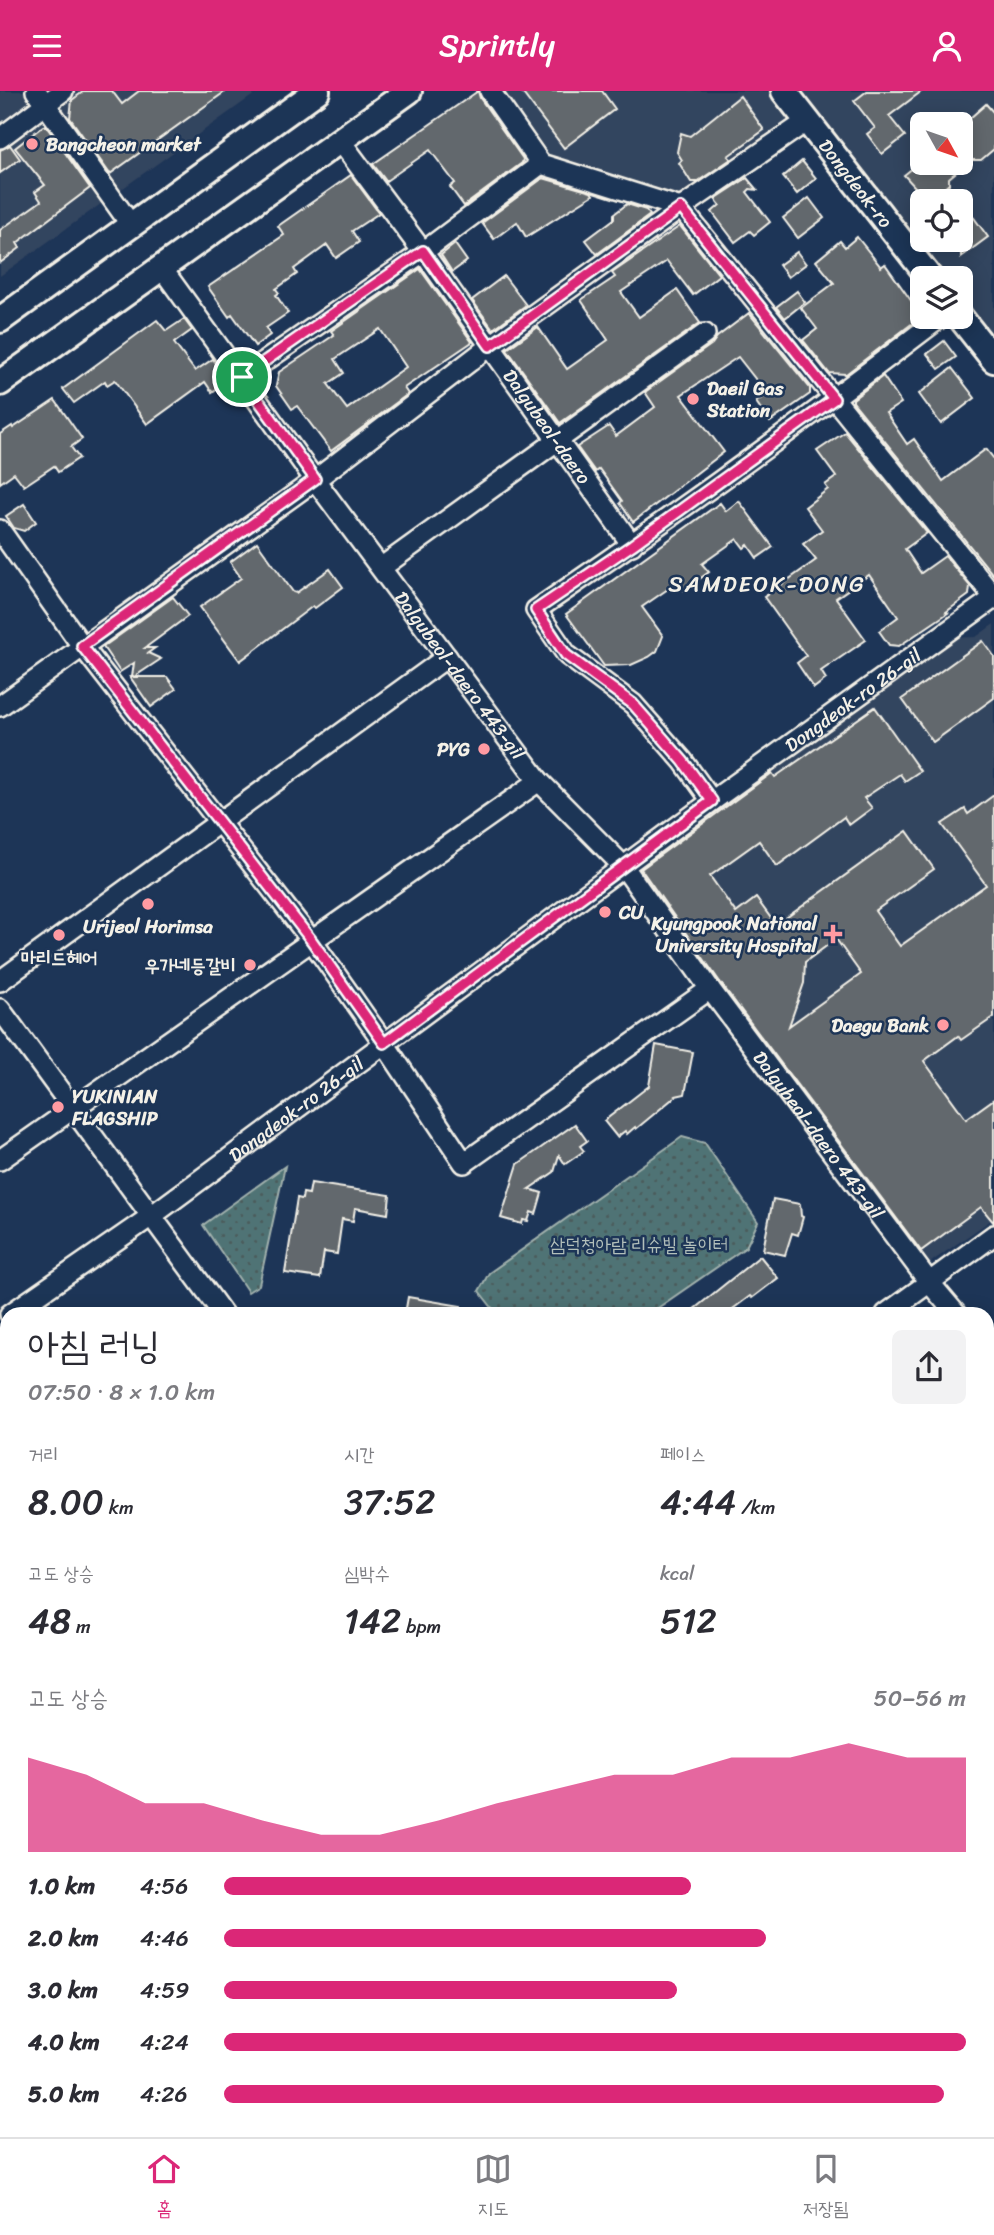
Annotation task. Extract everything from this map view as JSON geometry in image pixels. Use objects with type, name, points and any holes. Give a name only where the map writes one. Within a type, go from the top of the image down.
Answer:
[{"type":"main road","points":[[0,320],[317,91]]},
{"type":"main road","points":[[0,383],[409,91]]},
{"type":"main road","name":"Dongdeok-ro","points":[[784,91],[921,266]]},
{"type":"main road","points":[[969,329],[994,360]]},
{"type":"street","points":[[0,138],[40,98],[63,91]]},
{"type":"street","points":[[490,91],[541,165],[681,208],[834,399]]},
{"type":"street","points":[[40,98],[131,225]]},
{"type":"street","name":"Dongdeok-ro","points":[[681,208],[807,121]]},
{"type":"street","name":"Dalgubeol-daero","points":[[339,139],[423,251],[632,545]]},
{"type":"street","points":[[242,377],[541,165]]},
{"type":"street","points":[[0,706],[315,479],[490,346],[681,208]]},
{"type":"street","name":"Dalgubeol-daero 443-gil","points":[[161,267],[538,781],[624,867],[710,989],[950,1307]]},
{"type":"street","points":[[712,801],[683,761],[633,704],[566,655],[536,610],[632,545],[926,329]]},
{"type":"street","points":[[382,567],[705,334]]},
{"type":"street","name":"Dongdeok-ro 26-gil","points":[[21,1307],[150,1217],[712,801],[994,598],[834,399]]},
{"type":"street","points":[[0,530],[82,646],[312,941],[464,1163],[710,989]]},
{"type":"street","points":[[0,981],[447,657]]},
{"type":"street","points":[[0,1160],[538,781]]},
{"type":"street","points":[[0,1009],[218,1307]]},
{"type":"street","points":[[895,1307],[994,1235]]},
{"type":"shaded area","points":[[0,91],[259,91],[0,276]]},
{"type":"shaded area","points":[[489,91],[994,91],[994,360],[970,329],[973,329],[973,266],[922,266],[911,252],[973,252],[973,189],[910,189],[910,251],[808,121],[681,208],[541,164]]},
{"type":"shaded area","name":"Kyungpook National University Hospital","points":[[994,624],[994,1218],[914,1274],[632,880],[637,862],[951,638],[976,637]]},
{"type":"green space","name":"삼덕청아람 리슈빌 놀이터","points":[[682,1137],[705,1143],[758,1222],[746,1247],[659,1307],[492,1307],[479,1291],[489,1273]]},
{"type":"green space","points":[[285,1166],[259,1285],[248,1292],[203,1225]]},
{"type":"building","points":[[84,91],[112,91],[122,104],[139,91],[226,91],[110,174],[70,118],[72,100]]},
{"type":"building","points":[[478,91],[480,98],[523,159],[522,163],[464,206],[450,187],[455,183],[430,150],[386,181],[373,164]]},
{"type":"building","points":[[521,91],[602,91],[615,109],[564,148]]},
{"type":"building","points":[[867,91],[922,91],[889,116],[905,136],[882,154],[867,134],[875,128],[854,101]]},
{"type":"building","points":[[740,96],[764,130],[728,156],[731,159],[697,182],[691,182],[679,163],[682,160],[677,152],[681,133],[690,136]]},
{"type":"building","points":[[986,104],[994,113],[994,149],[981,160],[973,160],[973,115]]},
{"type":"building","points":[[46,126],[90,188],[17,243],[20,248],[0,263],[0,230],[41,201],[35,192],[45,185],[15,148]]},
{"type":"building","points":[[10,145],[20,159],[0,173],[0,150]]},
{"type":"building","points":[[802,161],[816,178],[797,194],[783,177]]},
{"type":"building","points":[[910,170],[910,175],[953,175],[943,189],[917,189],[904,175]]},
{"type":"building","points":[[351,175],[379,213],[352,231],[359,242],[336,258],[327,245],[294,269],[297,274],[276,289],[279,293],[276,295],[288,313],[266,328],[270,335],[255,346],[232,314],[229,317],[208,287],[284,235],[278,226]]},
{"type":"building","points":[[543,178],[591,192],[593,195],[526,237],[517,222],[494,239],[482,223]]},
{"type":"building","points":[[747,178],[757,190],[750,189],[747,192],[770,222],[754,235],[750,231],[735,242],[712,212],[720,205],[715,199]]},
{"type":"building","points":[[809,198],[824,218],[798,238],[783,218]]},
{"type":"building","points":[[627,204],[646,210],[650,215],[597,254],[586,240],[614,219],[614,214]]},
{"type":"building","points":[[973,216],[988,237],[973,248]]},
{"type":"building","points":[[680,226],[719,275],[693,295],[667,261],[621,292],[639,317],[677,290],[700,323],[560,423],[507,349],[538,327],[567,369],[608,340],[581,300],[615,277],[612,273]]},
{"type":"building","points":[[857,237],[881,267],[885,264],[910,299],[910,325],[846,374],[829,373],[803,340],[817,329],[801,308],[834,283],[816,261],[840,241],[845,247]]},
{"type":"building","points":[[455,244],[467,261],[452,272],[441,255]]},
{"type":"building","points":[[797,252],[806,264],[788,277],[779,265]]},
{"type":"building","points":[[420,269],[472,342],[404,388],[408,394],[331,451],[297,406],[292,409],[276,386],[279,372],[334,335],[331,331]],"holes":[[[380,329],[406,367],[347,409],[328,384],[344,373],[335,359]]]},
{"type":"building","points":[[504,276],[526,305],[493,329],[472,300]]},
{"type":"building","points":[[797,291],[805,302],[785,318],[776,307]]},
{"type":"building","points":[[749,313],[810,388],[810,394],[770,422],[756,402],[767,394],[738,357],[681,395],[724,452],[633,522],[599,469],[595,472],[577,447],[609,426],[616,436],[655,407],[645,392],[712,344],[717,337]]},
{"type":"building","points":[[184,319],[192,330],[174,343],[195,371],[213,359],[228,381],[212,392],[205,382],[147,424],[115,380],[107,385],[105,381],[74,403],[63,389],[157,320],[166,331]]},
{"type":"building","points":[[944,341],[956,357],[939,369],[927,354]]},
{"type":"building","points":[[952,368],[975,398],[941,424],[919,394]]},
{"type":"building","points":[[883,376],[901,403],[886,413],[907,444],[914,439],[943,481],[986,449],[994,459],[994,576],[853,402],[853,399]]},
{"type":"building","points":[[55,400],[82,439],[71,447],[79,458],[58,472],[54,466],[24,486],[14,473],[0,483],[0,434]]},
{"type":"building","points":[[845,432],[927,533],[905,549],[921,573],[945,556],[970,586],[969,595],[946,612],[948,613],[899,646],[889,645],[879,631],[898,617],[869,575],[836,598],[866,640],[821,671],[826,679],[814,688],[797,663],[806,656],[764,597],[816,560],[803,544],[822,530],[805,507],[828,489],[825,485],[836,477],[817,451]]},
{"type":"building","points":[[739,501],[773,547],[757,558],[748,545],[744,548],[737,539],[702,564],[709,572],[684,590],[678,582],[642,607],[663,636],[657,651],[631,665],[604,666],[566,614],[720,503],[726,511]]},
{"type":"building","points":[[24,504],[36,522],[24,531],[14,528],[6,516]]},
{"type":"building","points":[[257,542],[293,592],[296,593],[330,569],[343,587],[240,661],[200,607],[241,578],[230,562]]},
{"type":"building","points":[[173,597],[188,616],[145,648],[155,648],[148,653],[161,659],[134,677],[167,677],[176,689],[151,707],[130,677],[134,663],[120,672],[103,647]]},
{"type":"building","points":[[983,641],[994,656],[994,698],[933,742],[902,699]]},
{"type":"building","name":"Kyungpook National University Hospital","points":[[875,707],[920,771],[905,781],[900,774],[864,798],[872,808],[849,825],[844,817],[777,866],[759,841],[710,876],[736,913],[756,898],[776,925],[907,831],[934,869],[875,911],[900,946],[986,885],[942,824],[965,809],[968,814],[994,795],[994,1017],[961,1040],[958,1036],[924,1061],[966,1119],[994,1099],[994,1223],[981,1207],[921,1251],[720,982],[641,869],[772,773],[775,777]],"holes":[[[836,939],[861,974],[789,1026],[804,983],[805,962]]]},
{"type":"building","points":[[656,1045],[693,1052],[685,1094],[676,1096],[636,1129],[635,1127],[627,1134],[625,1131],[617,1137],[604,1121],[649,1086]]},
{"type":"building","points":[[575,1124],[587,1141],[580,1146],[584,1151],[565,1164],[559,1155],[554,1172],[529,1189],[542,1193],[536,1214],[531,1212],[528,1221],[523,1220],[522,1224],[501,1218],[518,1164]]},
{"type":"building","points":[[311,1183],[390,1195],[388,1214],[355,1208],[353,1221],[342,1219],[337,1254],[324,1252],[320,1278],[285,1273],[297,1198],[302,1199],[303,1193],[309,1194]]},
{"type":"building","points":[[773,1199],[800,1204],[803,1217],[798,1235],[792,1233],[785,1255],[763,1250]]},
{"type":"building","points":[[760,1256],[778,1278],[735,1307],[697,1307]]},
{"type":"building","points":[[408,1297],[461,1306],[461,1307],[406,1307]]},
{"type":"place","name":"Bangcheon market","points":[[32,144]]},
{"type":"place","name":"Daeil Gas Station","points":[[693,399]]},
{"type":"place","name":"PYG","points":[[484,749]]},
{"type":"place","name":"Urijeol Horimsa","points":[[148,904]]},
{"type":"place","name":"CU","points":[[605,912]]},
{"type":"place","name":"Kyungpook National University Hospital","points":[[833,934]]},
{"type":"place","name":"마리드헤어","points":[[59,935]]},
{"type":"place","name":"우가네등갈비","points":[[250,965]]},
{"type":"place","name":"Daegu Bank","points":[[943,1025]]},
{"type":"place","name":"YUKINIAN FLAGSHIP","points":[[58,1107]]},
{"type":"district","name":"SAMDEOK-DONG","points":[[767,584]]},
{"type":"route","points":[[681,208],[834,399],[632,545],[536,610],[566,655],[633,704],[683,761],[712,801],[384,1043],[312,941],[82,646],[315,479],[242,377],[423,251],[490,346],[681,208]]}]
